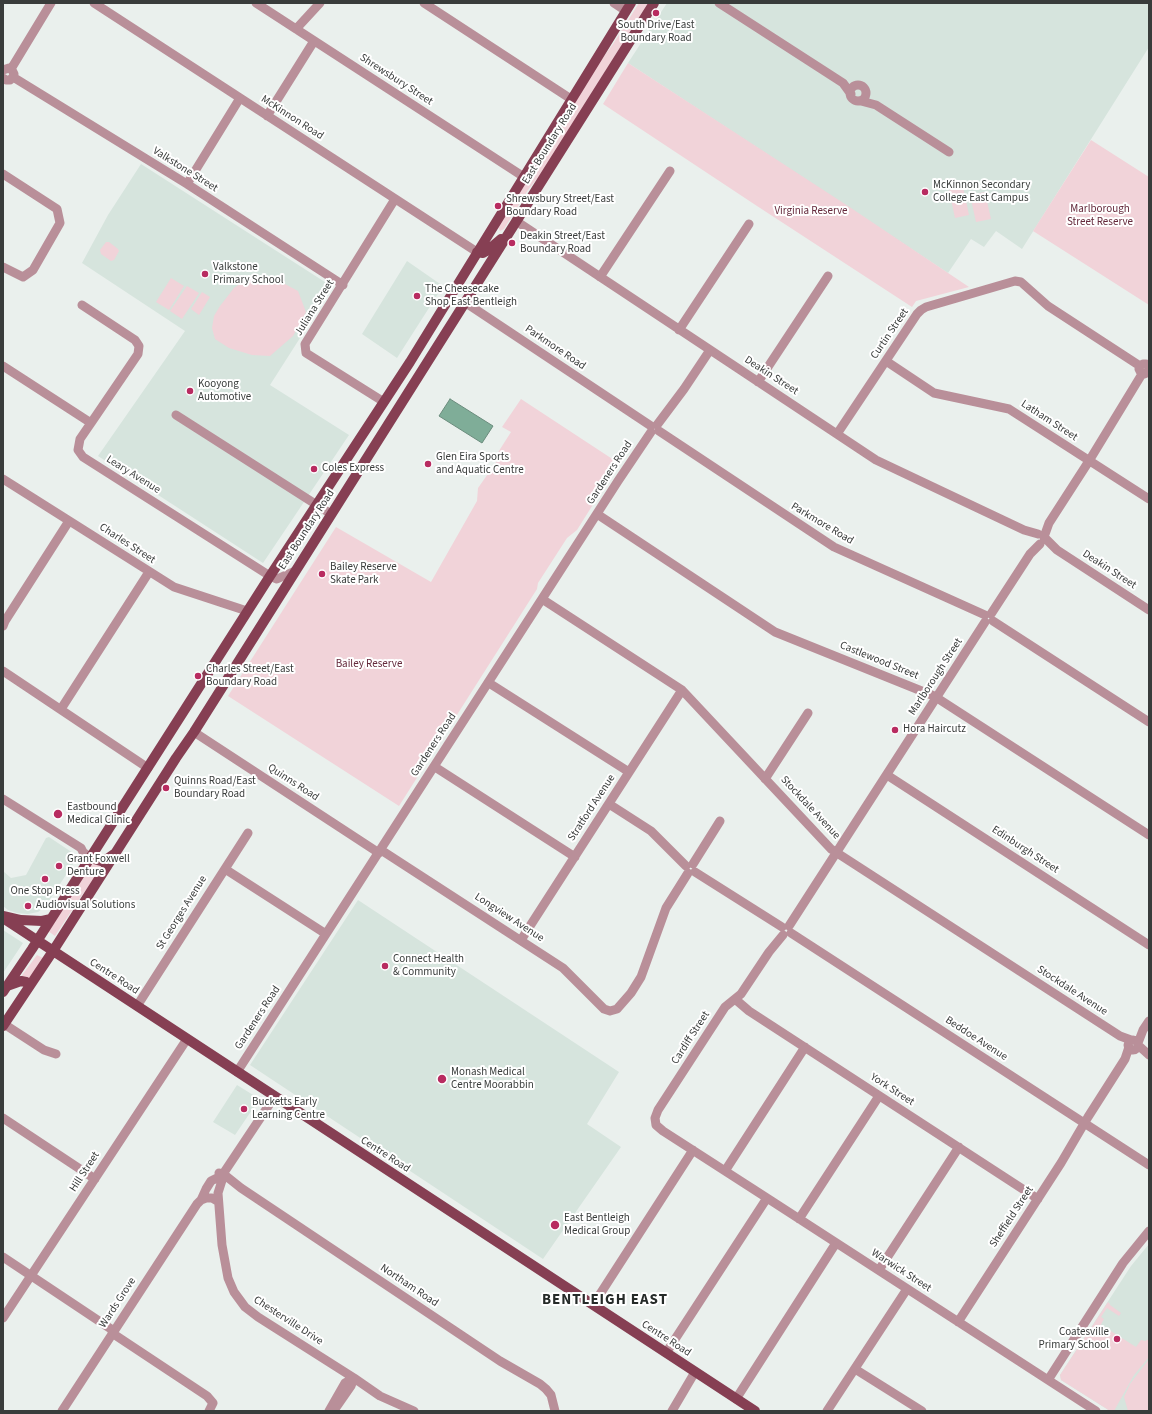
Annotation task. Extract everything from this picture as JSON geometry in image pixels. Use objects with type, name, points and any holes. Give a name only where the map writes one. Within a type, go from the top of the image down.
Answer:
[{"type":"main road","name":"East Boundary Road","points":[[3,1022],[18,1003],[53,951],[194,732],[654,3]]},
{"type":"main road","name":"East Boundary Road","points":[[5,989],[148,768],[247,611],[410,362],[628,7]]},
{"type":"main road","points":[[492,229],[508,235]]},
{"type":"main road","points":[[477,252],[488,250],[508,235]]},
{"type":"main road","points":[[90,858],[104,861],[116,853]]},
{"type":"main road","points":[[3,915],[21,920],[42,921],[51,919]]},
{"type":"main road","name":"Centre Road","points":[[3,918],[755,1411]]},
{"type":"main road","points":[[5,989],[21,981],[30,985]]},
{"type":"street","points":[[6,76],[51,3]]},
{"type":"street","name":"McKinnon Road","points":[[94,3],[477,252]]},
{"type":"street","name":"Shrewsbury Street","points":[[256,3],[524,177]]},
{"type":"street","points":[[296,29],[320,3]]},
{"type":"street","points":[[614,3],[628,7]]},
{"type":"street","points":[[719,3],[843,83],[863,87],[863,97]]},
{"type":"street","points":[[430,5],[571,99]]},
{"type":"street","points":[[267,116],[314,41]]},
{"type":"street","name":"Valkstone Street","points":[[6,76],[187,184],[343,285]]},
{"type":"street","points":[[843,83],[855,101],[863,97]]},
{"type":"street","points":[[851,94],[851,91],[856,86]]},
{"type":"street","points":[[863,97],[949,152]]},
{"type":"street","points":[[187,184],[240,98]]},
{"type":"street","points":[[600,277],[670,171]]},
{"type":"street","points":[[3,174],[58,209],[60,223],[33,270],[23,277],[3,267]]},
{"type":"street","name":"Juliana Street","points":[[384,402],[306,353],[305,344],[395,199]]},
{"type":"street","name":"Deakin Street","points":[[516,221],[876,460],[1024,530],[1149,610]]},
{"type":"street","points":[[679,330],[749,224]]},
{"type":"street","points":[[758,382],[828,276]]},
{"type":"street","name":"Curtin Street","points":[[837,434],[917,314],[926,307],[1015,281],[1021,282],[1048,306],[1147,369]]},
{"type":"street","name":"Parkmore Road","points":[[466,303],[834,547],[989,618],[1149,722]]},
{"type":"street","name":"Leary Avenue","points":[[82,305],[135,340],[139,346],[138,354],[80,439],[78,450],[83,457],[270,576]]},
{"type":"street","name":"Gardeners Road","points":[[237,1072],[597,514],[710,350]]},
{"type":"street","name":"Latham Street","points":[[886,361],[934,392],[1009,409],[1149,499]]},
{"type":"street","points":[[3,366],[91,423]]},
{"type":"street","name":"Marlborough Street","points":[[786,930],[1040,539],[1147,369]]},
{"type":"street","points":[[176,415],[331,514]]},
{"type":"street","name":"Charles Street","points":[[3,479],[174,588],[247,611]]},
{"type":"street","name":"Castlewood Street","points":[[597,514],[778,633],[926,692],[1149,835]]},
{"type":"street","points":[[3,626],[69,521]]},
{"type":"street","points":[[270,576],[277,579],[295,571]]},
{"type":"street","points":[[61,709],[149,572]]},
{"type":"street","name":"Stockdale Avenue","points":[[542,599],[682,690],[823,842],[836,853],[1147,1054]]},
{"type":"street","points":[[3,672],[148,768]]},
{"type":"street","points":[[489,683],[629,772]]},
{"type":"street","name":"Stratford Avenue","points":[[521,940],[682,690]]},
{"type":"street","points":[[765,779],[808,713]]},
{"type":"street","name":"Quinns Road","points":[[194,732],[380,851]]},
{"type":"street","points":[[435,767],[575,857]]},
{"type":"street","name":"Edinburgh Street","points":[[887,775],[1149,945]]},
{"type":"street","points":[[3,799],[81,848],[88,849],[98,846]]},
{"type":"street","name":"Beddoe Avenue","points":[[609,804],[651,831],[691,869],[1149,1165]]},
{"type":"street","points":[[691,869],[720,821]]},
{"type":"street","name":"St Georges Avenue","points":[[137,1006],[248,833]]},
{"type":"street","points":[[81,848],[90,858]]},
{"type":"street","name":"Longview Avenue","points":[[380,851],[564,968],[604,1009],[610,1011],[617,1009],[631,993],[641,977],[666,908],[691,869]]},
{"type":"street","points":[[224,869],[326,934]]},
{"type":"street","name":"Cardiff Street","points":[[693,1150],[659,1127],[655,1123],[655,1116],[725,1007],[741,994],[769,952],[786,930]]},
{"type":"street","name":"York Street","points":[[735,999],[749,1010],[879,1096],[1038,1199]]},
{"type":"street","points":[[1133,1045],[1149,1021]]},
{"type":"street","points":[[3,1022],[44,1050],[56,1054]]},
{"type":"street","name":"Hill Street","points":[[3,1318],[187,1039]]},
{"type":"street","name":"Sheffield Street","points":[[958,1322],[1061,1164],[1084,1123],[1133,1045]]},
{"type":"street","points":[[725,1171],[805,1047]]},
{"type":"street","points":[[220,1176],[266,1102],[273,1096]]},
{"type":"street","points":[[799,1219],[879,1096]]},
{"type":"street","points":[[3,1118],[95,1178]]},
{"type":"street","points":[[879,1270],[959,1147]]},
{"type":"street","points":[[593,1305],[693,1150]]},
{"type":"street","name":"Warwick Street","points":[[693,1150],[1096,1411]]},
{"type":"street","name":"Northam Road","points":[[220,1176],[228,1183],[241,1188],[500,1361],[540,1384],[551,1395],[555,1411]]},
{"type":"street","name":"Wards Grove","points":[[62,1411],[201,1200],[206,1189],[211,1182],[220,1176]]},
{"type":"street","name":"Chesterville Drive","points":[[220,1176],[218,1193],[214,1201],[231,1285],[241,1303],[258,1317],[376,1399],[402,1411]]},
{"type":"street","points":[[201,1200],[206,1198],[214,1201]]},
{"type":"street","points":[[666,1354],[767,1198]]},
{"type":"street","points":[[194,1209],[202,1204],[214,1201]]},
{"type":"street","points":[[1048,1380],[1123,1263],[1149,1231]]},
{"type":"street","points":[[736,1399],[836,1243]]},
{"type":"street","points":[[3,1257],[207,1396],[213,1403],[209,1411]]},
{"type":"street","points":[[828,1411],[906,1289]]},
{"type":"street","points":[[855,1369],[922,1411]]},
{"type":"street","points":[[672,1411],[695,1372]]},
{"type":"street","points":[[329,1411],[336,1396],[352,1381]]},
{"type":"street","points":[[334,1411],[352,1381]]},
{"type":"street","name":"Chesterville Drive","points":[[352,1381],[380,1396],[414,1411]]},
{"type":"shaded area","points":[[667,3],[1149,3],[1149,47],[1022,249],[996,231],[984,247],[971,239],[948,273],[628,63]]},
{"type":"shaded area","points":[[141,164],[328,284],[330,291],[270,385],[349,435],[263,563],[98,456],[185,331],[82,263],[108,215]]},
{"type":"shaded area","points":[[407,261],[443,286],[397,358],[362,334]]},
{"type":"shaded area","points":[[450,399],[493,426],[482,443],[439,416]]},
{"type":"shaded area","points":[[49,837],[76,855],[77,858],[45,907],[38,912],[28,914],[8,910],[3,906],[3,871],[11,878],[26,875],[46,838]]},
{"type":"shaded area","name":"Monash Medical Centre Moorabbin","points":[[358,900],[619,1072],[587,1124],[621,1147],[543,1259],[250,1065]]},
{"type":"shaded area","points":[[3,930],[23,943],[3,973]]},
{"type":"shaded area","points":[[237,1085],[258,1098],[258,1101],[235,1135],[213,1122]]},
{"type":"shaded area","name":"Coatesville Primary School","points":[[1149,1244],[1149,1411],[1110,1411],[1061,1380],[1060,1375],[1131,1266]]},
{"type":"green space","points":[[639,3],[648,3],[544,170],[528,190],[504,229],[500,231],[498,227],[593,71],[613,44]]},
{"type":"green space","name":"Virginia Reserve","points":[[628,63],[848,206],[969,287],[916,301],[912,307],[757,206],[603,104]]},
{"type":"green space","name":"Marlborough Street Reserve","points":[[1091,140],[1149,177],[1149,305],[1033,231]]},
{"type":"green space","points":[[963,187],[969,215],[955,218],[949,190]]},
{"type":"green space","points":[[985,192],[991,219],[976,222],[970,195]]},
{"type":"green space","points":[[106,242],[109,242],[119,251],[114,260],[111,261],[101,254],[100,250]]},
{"type":"green space","points":[[262,276],[270,276],[298,291],[306,312],[293,336],[270,356],[252,355],[229,348],[215,339],[212,328],[214,316],[234,288],[244,281]]},
{"type":"green space","points":[[171,278],[184,286],[169,310],[156,302]]},
{"type":"green space","points":[[187,286],[199,293],[182,319],[170,311]]},
{"type":"green space","points":[[202,292],[210,297],[199,315],[191,309]]},
{"type":"green space","name":"Bailey Reserve","points":[[521,399],[620,464],[614,471],[577,530],[567,538],[538,583],[537,589],[399,806],[228,696],[336,527],[431,582],[477,501],[478,488],[497,461],[497,454],[511,432],[502,427]]},
{"type":"green space","points":[[91,863],[102,864],[96,877],[82,895],[55,936],[48,931]]},
{"type":"green space","points":[[37,955],[43,958],[30,979],[20,978]]},
{"type":"green space","points":[[1108,1302],[1121,1313],[1119,1316],[1107,1308],[1101,1317],[1104,1319],[1099,1328],[1106,1328],[1136,1347],[1141,1340],[1145,1341],[1149,1339],[1149,1357],[1134,1375],[1114,1411],[1110,1411],[1061,1380],[1060,1375]]},
{"type":"green space","points":[[1149,1359],[1149,1411],[1128,1411],[1124,1397],[1130,1384]]},
{"type":"place","name":"South Drive/East Boundary Road","points":[[656,13]]},
{"type":"place","name":"McKinnon Secondary College East Campus","points":[[925,192]]},
{"type":"place","name":"Shrewsbury Street/East Boundary Road","points":[[498,206]]},
{"type":"place","name":"Deakin Street/East Boundary Road","points":[[512,243]]},
{"type":"place","name":"Valkstone Primary School","points":[[205,274]]},
{"type":"place","name":"The Cheesecake Shop East Bentleigh","points":[[417,296]]},
{"type":"place","name":"Kooyong Automotive","points":[[190,391]]},
{"type":"place","name":"Glen Eira Sports and Aquatic Centre","points":[[428,464]]},
{"type":"place","name":"Coles Express","points":[[314,469]]},
{"type":"place","name":"Bailey Reserve Skate Park","points":[[322,574]]},
{"type":"place","name":"Charles Street/East Boundary Road","points":[[198,676]]},
{"type":"place","name":"Hora Haircutz","points":[[895,730]]},
{"type":"place","name":"Quinns Road/East Boundary Road","points":[[166,788]]},
{"type":"place","name":"Eastbound Medical Clinic","points":[[58,814]]},
{"type":"place","name":"Grant Foxwell Denture","points":[[59,866]]},
{"type":"place","name":"One Stop Press","points":[[45,879]]},
{"type":"place","name":"Audiovisual Solutions","points":[[28,906]]},
{"type":"place","name":"Connect Health & Community","points":[[385,966]]},
{"type":"place","name":"Monash Medical Centre Moorabbin","points":[[442,1079]]},
{"type":"place","name":"Bucketts Early Learning Centre","points":[[244,1109]]},
{"type":"place","name":"East Bentleigh Medical Group","points":[[555,1225]]},
{"type":"place","name":"Coatesville Primary School","points":[[1117,1339]]},
{"type":"district","name":"BENTLEIGH EAST","points":[[605,1301]]}]
